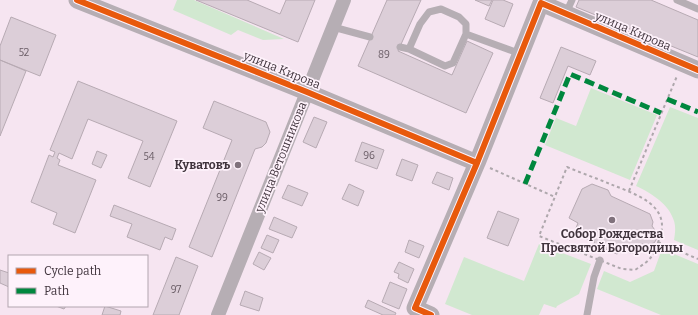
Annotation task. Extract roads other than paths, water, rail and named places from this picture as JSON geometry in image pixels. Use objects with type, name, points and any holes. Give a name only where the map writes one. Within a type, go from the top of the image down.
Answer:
[{"type":"street","name":"улица Кирова","points":[[77,0],[307,92],[477,163]]},
{"type":"street","name":"улица Ветошникова","points":[[218,315],[344,0]]},
{"type":"street","name":"улица Кирова","points":[[431,315],[413,312],[477,163],[521,54],[538,2],[569,7],[682,64],[698,70]]},
{"type":"lane","points":[[677,0],[698,9]]},
{"type":"lane","points":[[400,46],[445,66],[453,63],[466,34],[466,24],[459,17],[441,9],[429,12],[420,24],[409,49]]},
{"type":"lane","points":[[333,27],[370,37]]},
{"type":"lane","points":[[466,34],[521,54]]},
{"type":"lane","points":[[587,315],[594,277],[600,260]]},
{"type":"place","name":"Куватовъ","points":[[238,165]]},
{"type":"place","name":"Собор Рождества Пресвятой Богородицы","points":[[612,220]]}]
